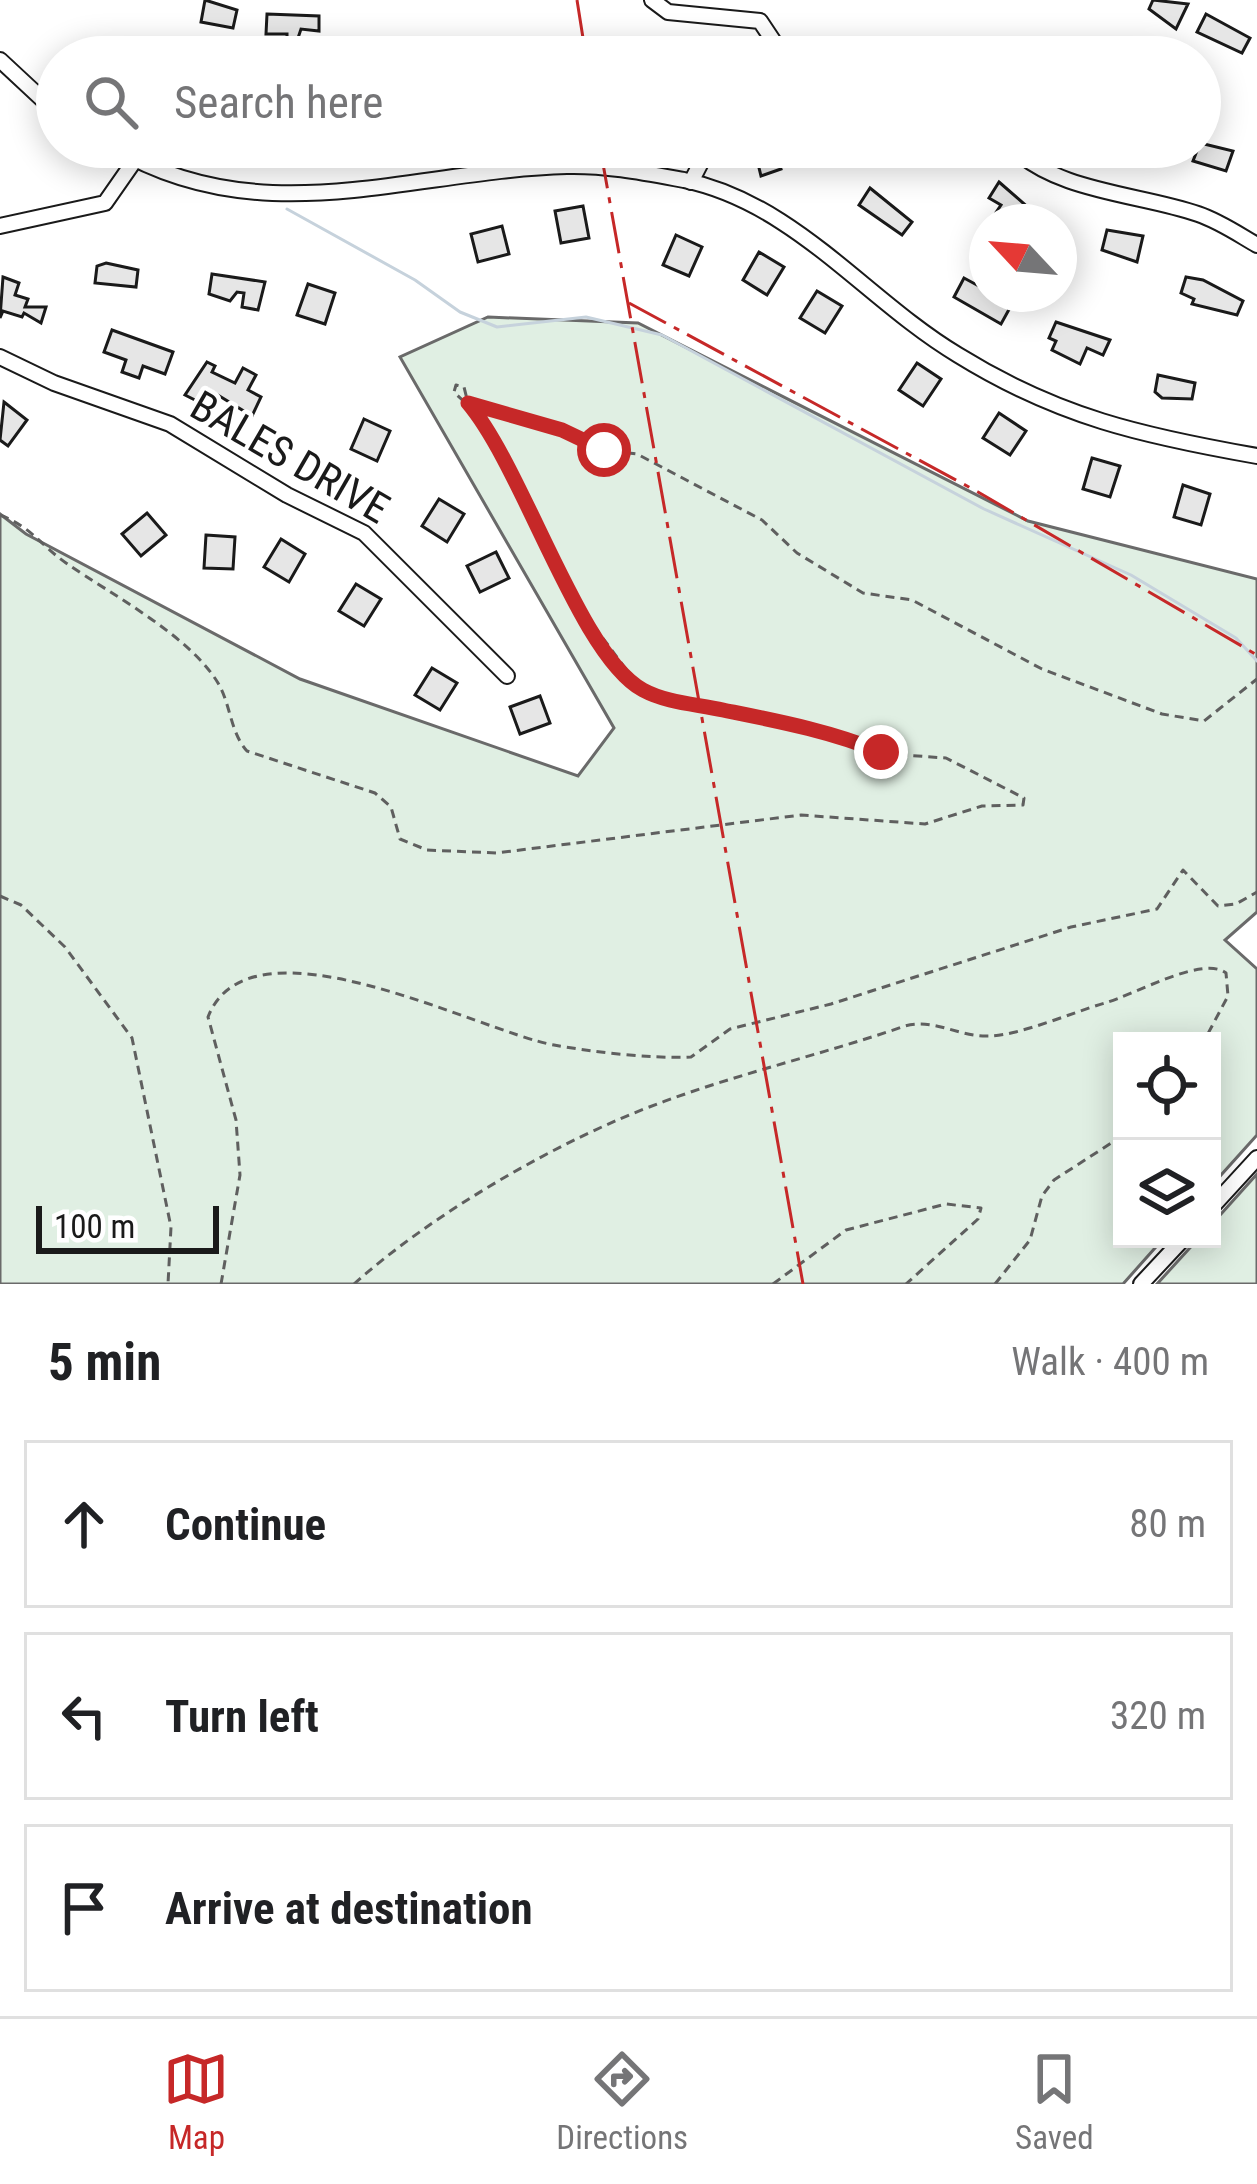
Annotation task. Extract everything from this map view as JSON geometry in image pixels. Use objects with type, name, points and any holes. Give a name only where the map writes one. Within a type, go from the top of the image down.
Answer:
[{"type":"street","points":[[652,0],[668,12],[760,21],[770,36]]},
{"type":"street","points":[[0,59],[36,93]]},
{"type":"street","points":[[0,226],[105,203],[129,168]]},
{"type":"street","points":[[157,168],[193,181],[346,194],[550,168]]},
{"type":"street","points":[[614,168],[691,182],[788,226],[929,336],[1021,389],[1096,423],[1257,456]]},
{"type":"street","points":[[691,182],[698,168]]},
{"type":"street","points":[[1044,168],[1202,214],[1257,245]]},
{"type":"street","name":"BALES DRIVE","points":[[0,357],[54,383],[170,424],[287,495],[364,533],[507,676]]},
{"type":"street","points":[[1221,1197],[1257,1158]]},
{"type":"street","points":[[1141,1284],[1175,1248]]},
{"type":"path","points":[[0,515],[29,526],[54,554],[196,659],[218,682],[247,751],[374,793],[391,807],[400,839],[427,850],[496,853],[801,815],[925,824],[982,806],[1023,805],[1024,798],[946,758],[888,754],[807,726],[680,702],[640,688],[570,594],[512,465],[468,403],[652,460],[762,520],[796,553],[863,593],[911,600],[1006,652],[1119,700],[1204,722],[1257,679]]},
{"type":"path","points":[[221,1284],[240,1175],[236,1120],[208,1017],[229,989],[257,974],[292,973],[387,988],[555,1046],[691,1057],[730,1029],[831,1004],[1071,927],[1156,908],[1183,870],[1218,906],[1229,907],[1257,892]]},
{"type":"path","points":[[0,896],[21,904],[65,947],[132,1038],[171,1227],[168,1284]]},
{"type":"path","points":[[354,1284],[466,1203],[592,1132],[660,1102],[905,1026],[928,1024],[993,1036],[1146,991],[1189,968],[1212,965],[1226,973],[1228,996],[1209,1032]]},
{"type":"path","points":[[995,1284],[1025,1248],[1054,1180],[1116,1140]]},
{"type":"path","points":[[773,1284],[846,1231],[946,1204],[981,1208],[978,1219],[906,1284]]},
{"type":"green space","points":[[488,317],[638,323],[1028,521],[1257,579],[1257,912],[1225,940],[1257,969],[1257,1135],[1221,1175],[1221,1032],[1113,1032],[1113,1248],[1155,1248],[1123,1284],[0,1284],[0,514],[26,534],[300,679],[578,776],[614,728],[400,357]]},
{"type":"green space","points":[[1257,1174],[1257,1284],[1157,1284],[1190,1248],[1221,1248],[1221,1214]]},
{"type":"building","points":[[205,0],[237,10],[233,28],[201,22]]},
{"type":"building","points":[[1153,0],[1188,4],[1176,29],[1149,9]]},
{"type":"building","points":[[267,14],[319,16],[319,31],[301,29],[299,36],[266,34]]},
{"type":"building","points":[[1206,14],[1250,38],[1242,53],[1221,43],[1221,36],[1197,32]]},
{"type":"building","points":[[1221,148],[1233,151],[1226,171],[1216,168],[1221,168]]},
{"type":"building","points":[[759,168],[781,168],[781,169],[761,176]]},
{"type":"building","points":[[999,182],[1024,204],[999,204],[989,198]]},
{"type":"building","points":[[870,188],[912,222],[902,235],[859,205]]},
{"type":"building","points":[[583,206],[589,238],[561,243],[555,211]]},
{"type":"building","points":[[502,226],[509,254],[478,262],[471,234]]},
{"type":"building","points":[[1107,230],[1143,236],[1137,262],[1102,250]]},
{"type":"building","points":[[676,235],[702,247],[689,276],[663,265]]},
{"type":"building","points":[[759,252],[784,267],[767,295],[743,280]]},
{"type":"building","points":[[106,263],[138,270],[136,287],[95,283],[97,266]]},
{"type":"building","points":[[212,274],[265,282],[258,310],[242,307],[244,293],[237,292],[230,301],[209,294]]},
{"type":"building","points":[[3,277],[19,283],[15,295],[28,299],[25,307],[46,307],[41,323],[24,313],[22,317],[3,311],[0,318]]},
{"type":"building","points":[[1186,277],[1203,280],[1243,301],[1237,315],[1192,304],[1194,299],[1181,293]]},
{"type":"building","points":[[964,278],[969,281],[969,306],[954,297]]},
{"type":"building","points":[[308,284],[335,293],[325,324],[297,315]]},
{"type":"building","points":[[817,291],[842,306],[825,333],[800,318]]},
{"type":"building","points":[[980,312],[1008,312],[1001,324]]},
{"type":"building","points":[[1056,322],[1110,340],[1103,355],[1087,348],[1080,364],[1052,350],[1056,341],[1049,338]]},
{"type":"building","points":[[112,330],[173,352],[165,374],[143,366],[139,378],[122,372],[126,360],[104,352]]},
{"type":"building","points":[[207,362],[215,366],[212,372],[235,383],[243,368],[256,375],[248,390],[261,397],[252,416],[208,389],[199,402],[185,395]]},
{"type":"building","points":[[917,363],[941,379],[923,406],[899,390]]},
{"type":"building","points":[[1158,375],[1195,383],[1192,399],[1162,398],[1155,392]]},
{"type":"building","points":[[4,402],[27,420],[8,446],[0,440]]},
{"type":"building","points":[[999,413],[1026,431],[1010,455],[983,438]]},
{"type":"building","points":[[364,419],[390,431],[377,461],[351,449]]},
{"type":"building","points":[[1092,458],[1120,466],[1110,497],[1083,489]]},
{"type":"building","points":[[1183,485],[1210,494],[1201,525],[1174,517]]},
{"type":"building","points":[[439,499],[464,514],[447,542],[422,526]]},
{"type":"building","points":[[147,513],[166,535],[141,556],[122,534]]},
{"type":"building","points":[[206,535],[235,537],[233,569],[204,568]]},
{"type":"building","points":[[281,539],[305,554],[289,582],[264,567]]},
{"type":"building","points":[[496,552],[509,578],[480,592],[467,566]]},
{"type":"building","points":[[356,584],[381,599],[364,626],[339,611]]},
{"type":"building","points":[[432,668],[457,683],[440,710],[415,695]]},
{"type":"building","points":[[540,696],[550,723],[520,734],[510,707]]},
{"type":"waterway","points":[[287,209],[415,280],[460,312],[497,327],[586,317],[662,335],[984,509],[1131,575],[1236,638],[1257,661]]},
{"type":"power","points":[[577,0],[583,36]]},
{"type":"power","points":[[604,168],[803,1284]]},
{"type":"power","points":[[629,303],[978,492],[1257,655]]},
{"type":"route","points":[[604,450],[562,430],[468,403],[512,465],[570,594],[632,682],[656,696],[807,726],[881,752]]}]
